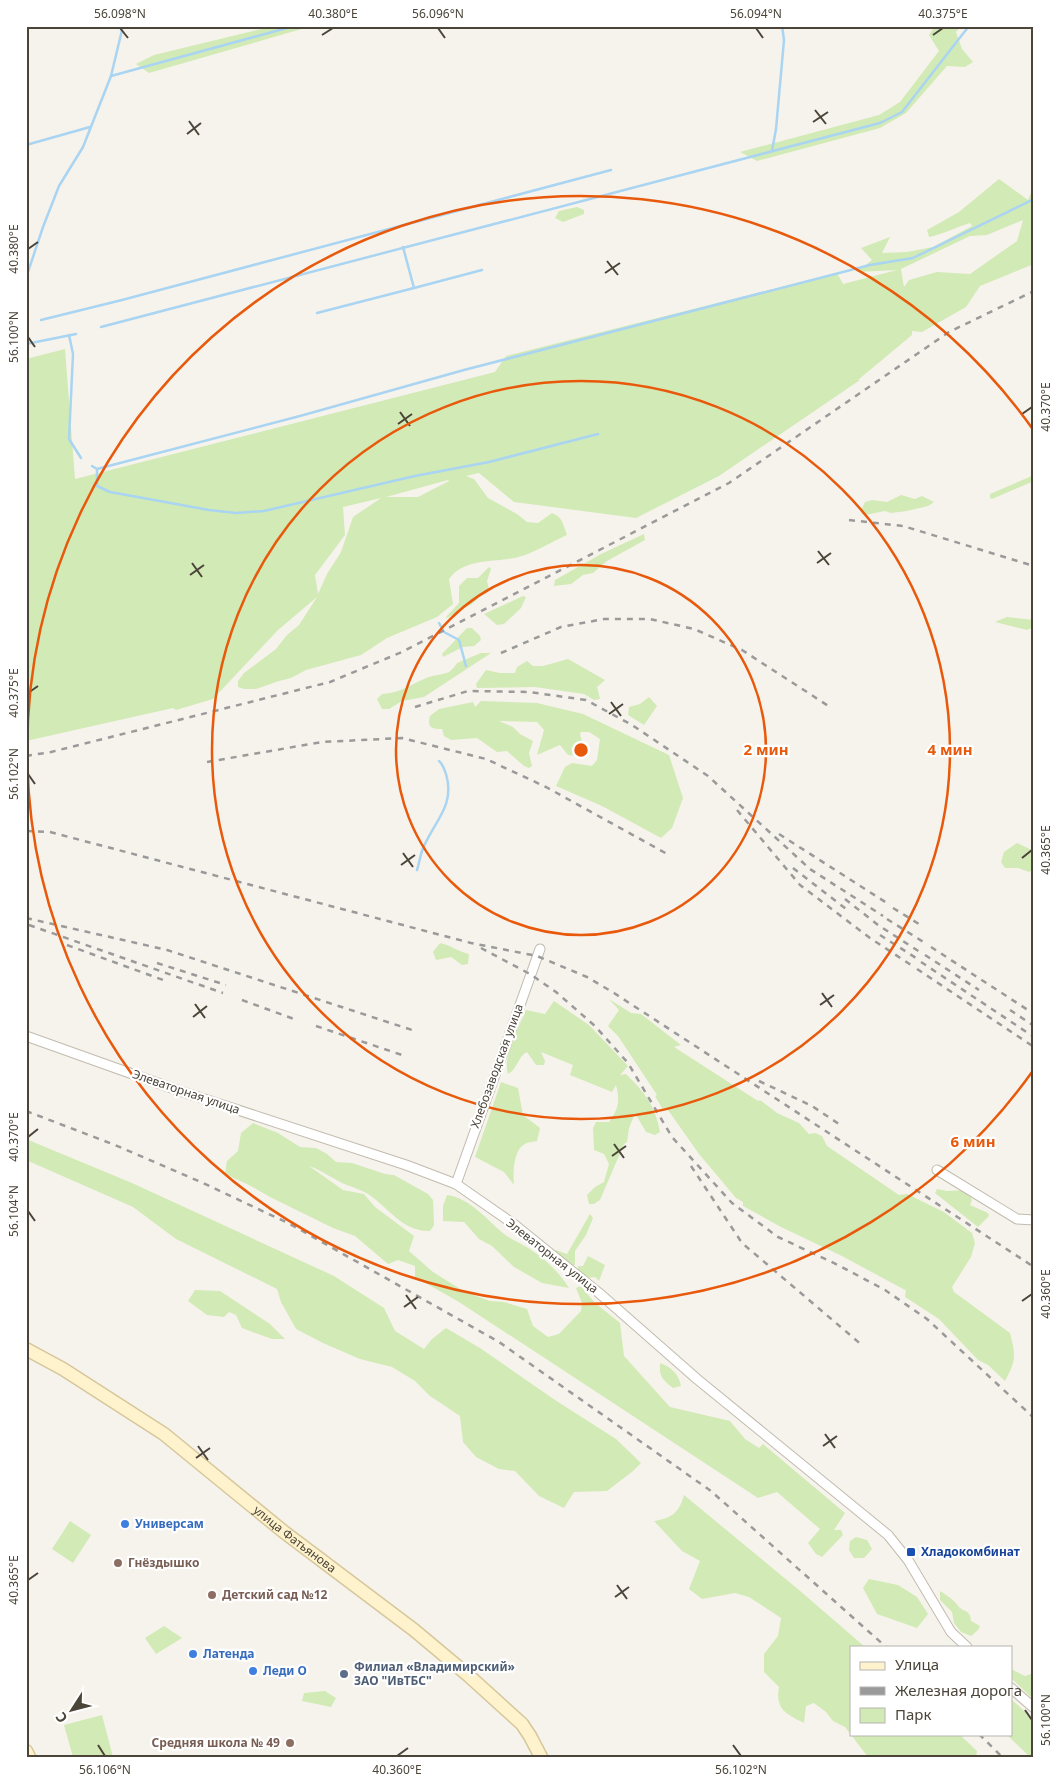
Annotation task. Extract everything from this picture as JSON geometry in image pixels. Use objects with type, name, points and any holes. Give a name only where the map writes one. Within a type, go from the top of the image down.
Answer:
[{"type":"street","name":"Хлебозаводская улица","points":[[456,1184],[540,949]]},
{"type":"street","name":"Элеваторная улица","points":[[26,1036],[180,1090],[406,1165],[456,1184],[515,1225],[599,1293],[697,1379],[888,1535],[908,1560],[951,1632],[966,1646]]},
{"type":"street","points":[[937,1170],[1017,1219],[1034,1220]]},
{"type":"street","name":"улица Фатьянова","points":[[26,1349],[63,1369],[164,1434],[284,1532],[414,1630],[522,1724],[540,1757]]},
{"type":"street","points":[[1012,1689],[1034,1708]]},
{"type":"street","points":[[26,1751],[29,1757]]},
{"type":"green space","points":[[274,26],[312,26],[149,73],[136,64],[154,55]]},
{"type":"green space","points":[[935,26],[961,26],[956,32],[962,49],[973,62],[965,67],[947,66],[906,113],[880,128],[757,161],[740,152],[879,115],[900,102],[939,51],[929,35]]},
{"type":"green space","points":[[999,179],[1028,200],[1034,186],[1034,264],[980,286],[966,307],[922,332],[912,331],[912,335],[858,380],[860,380],[719,476],[636,518],[514,502],[479,473],[466,476],[474,479],[488,498],[517,514],[527,522],[538,523],[552,513],[556,515],[562,522],[567,535],[536,551],[516,558],[474,563],[456,571],[449,579],[453,604],[437,617],[387,638],[361,655],[306,670],[291,678],[256,689],[238,687],[238,681],[244,673],[276,649],[287,635],[299,625],[317,597],[278,630],[213,699],[176,710],[173,708],[26,741],[26,359],[65,349],[75,479],[495,372],[506,356],[837,273],[843,284],[897,270],[856,272],[872,260],[861,248],[890,237],[882,253],[907,252],[933,247],[972,226],[970,223],[929,237],[927,230],[959,212]],"holes":[[[1023,220],[1017,241],[970,274],[937,272],[909,280],[904,287],[901,269],[970,236],[987,235]],[[448,480],[418,497],[386,497]],[[381,498],[353,517],[341,552],[327,574],[318,594],[315,575],[345,535],[343,507]]]},
{"type":"green space","points":[[577,207],[584,210],[584,214],[563,222],[555,218],[559,211]]},
{"type":"green space","points":[[1034,475],[1034,481],[992,499],[990,498],[990,494]]},
{"type":"green space","points":[[901,495],[915,499],[922,496],[934,502],[928,506],[907,511],[862,514],[861,510],[865,502],[872,500],[887,502]]},
{"type":"green space","points":[[644,534],[645,540],[607,561],[593,573],[583,575],[571,584],[554,586],[555,580],[601,554]]},
{"type":"green space","points":[[489,567],[491,569],[487,581],[489,589],[472,604],[447,618],[459,603],[459,586],[467,578],[478,578]]},
{"type":"green space","points":[[523,596],[526,597],[521,608],[504,624],[497,625],[484,614]]},
{"type":"green space","points":[[1007,617],[1034,620],[1034,627],[1027,630],[995,622]]},
{"type":"green space","points":[[467,628],[472,628],[480,636],[481,640],[474,646],[463,647],[443,657],[442,654]]},
{"type":"green space","points":[[481,653],[491,653],[424,697],[402,701],[389,709],[382,709],[377,699],[382,694],[400,690],[426,678],[449,672],[457,663]]},
{"type":"green space","points":[[568,659],[605,680],[597,687],[600,699],[594,700],[584,694],[535,687],[477,688],[476,684],[486,670],[500,673],[515,673],[517,667],[527,661],[533,666],[543,666]]},
{"type":"green space","points":[[649,697],[657,706],[644,725],[628,715],[629,707],[640,704]]},
{"type":"green space","points":[[481,701],[537,703],[583,714],[669,755],[683,798],[672,828],[661,838],[602,806],[556,786],[565,767],[572,763],[592,766],[597,760],[600,739],[589,732],[581,732],[580,734],[584,750],[579,754],[568,755],[560,745],[537,755],[544,730],[537,722],[499,721],[513,727],[520,734],[533,741],[529,753],[532,766],[529,768],[507,751],[497,752],[477,738],[451,740],[444,736],[442,729],[435,729],[429,723],[430,716],[439,709],[473,702],[475,707]]},
{"type":"green space","points":[[1017,843],[1034,851],[1034,869],[1029,872],[1018,868],[1005,868],[1001,862],[1004,852]]},
{"type":"green space","points":[[440,943],[469,954],[468,964],[462,965],[451,957],[436,960],[433,952]]},
{"type":"green space","points":[[609,999],[631,1013],[641,1014],[681,1045],[674,1047],[758,1101],[760,1100],[777,1113],[799,1123],[809,1134],[815,1133],[822,1136],[827,1146],[899,1195],[907,1194],[944,1212],[972,1233],[975,1243],[971,1257],[952,1287],[954,1292],[1010,1333],[1014,1358],[1005,1381],[988,1365],[978,1360],[939,1319],[905,1297],[906,1289],[743,1206],[743,1202],[736,1198],[699,1154],[668,1110],[662,1108],[655,1096],[657,1095],[618,1036],[608,1026],[619,1010]]},
{"type":"green space","points":[[554,1001],[589,1025],[628,1066],[620,1075],[626,1074],[644,1094],[655,1114],[660,1132],[655,1135],[646,1132],[635,1113],[629,1128],[627,1142],[624,1144],[600,1200],[594,1204],[589,1204],[587,1195],[604,1182],[609,1164],[604,1154],[594,1150],[593,1128],[596,1122],[609,1122],[615,1113],[618,1100],[616,1085],[612,1092],[570,1075],[573,1065],[541,1052],[545,1061],[544,1065],[536,1065],[527,1052],[508,1074],[507,1059],[509,1051],[526,1010],[545,1014]]},
{"type":"green space","points":[[501,1082],[518,1088],[523,1115],[540,1128],[537,1141],[525,1144],[518,1151],[514,1169],[514,1185],[504,1172],[475,1157]]},
{"type":"green space","points":[[253,1123],[278,1133],[300,1147],[316,1148],[336,1162],[352,1163],[385,1174],[394,1175],[428,1194],[433,1200],[434,1225],[430,1231],[412,1228],[368,1194],[309,1166],[343,1190],[364,1194],[375,1207],[414,1236],[409,1251],[433,1272],[465,1292],[490,1301],[504,1302],[527,1309],[533,1326],[548,1337],[559,1334],[581,1311],[582,1303],[576,1288],[581,1286],[594,1302],[620,1323],[624,1356],[670,1407],[730,1421],[745,1439],[759,1448],[763,1444],[845,1513],[834,1530],[841,1530],[843,1535],[822,1557],[816,1554],[808,1543],[820,1529],[777,1492],[758,1498],[459,1302],[415,1277],[415,1266],[398,1260],[388,1264],[355,1236],[333,1228],[225,1174],[227,1161],[238,1151],[241,1133]]},
{"type":"green space","points":[[26,1139],[132,1183],[334,1276],[384,1308],[395,1331],[424,1349],[432,1339],[446,1328],[480,1348],[555,1400],[616,1439],[641,1463],[607,1491],[574,1492],[564,1508],[539,1496],[515,1471],[499,1469],[476,1457],[463,1442],[460,1416],[430,1396],[415,1381],[392,1367],[360,1359],[296,1329],[281,1302],[277,1289],[176,1239],[133,1207],[26,1160]]},
{"type":"green space","points":[[937,1189],[947,1191],[967,1190],[972,1200],[970,1205],[988,1213],[989,1216],[978,1227],[935,1193]]},
{"type":"green space","points":[[447,1195],[463,1200],[471,1205],[504,1234],[539,1256],[553,1268],[569,1288],[542,1283],[514,1267],[492,1246],[479,1239],[464,1222],[443,1221],[443,1206]]},
{"type":"green space","points":[[590,1214],[593,1218],[586,1235],[575,1251],[575,1265],[567,1265],[554,1256],[556,1250],[567,1254]]},
{"type":"green space","points":[[588,1256],[605,1265],[599,1281],[595,1277],[588,1278],[578,1272],[578,1266],[583,1266]]},
{"type":"green space","points":[[195,1290],[220,1291],[270,1324],[285,1339],[272,1339],[242,1328],[236,1315],[229,1312],[224,1317],[207,1315],[188,1301]]},
{"type":"green space","points":[[660,1363],[674,1372],[681,1386],[673,1388],[664,1380],[660,1372]]},
{"type":"green space","points":[[684,1495],[864,1646],[850,1646],[850,1734],[845,1727],[833,1721],[826,1712],[814,1703],[806,1706],[804,1723],[792,1717],[780,1706],[779,1687],[764,1672],[764,1654],[778,1636],[781,1618],[749,1597],[735,1593],[702,1599],[689,1589],[700,1561],[682,1551],[654,1521],[674,1514],[680,1506]]},
{"type":"green space","points":[[70,1521],[91,1535],[73,1563],[52,1549]]},
{"type":"green space","points":[[856,1537],[867,1540],[872,1549],[864,1558],[854,1558],[849,1550],[850,1541]]},
{"type":"green space","points":[[869,1579],[898,1585],[917,1597],[928,1614],[917,1628],[877,1614],[863,1588]]},
{"type":"green space","points":[[940,1591],[968,1613],[971,1621],[980,1626],[971,1636],[961,1632],[954,1623],[952,1612],[940,1600]]},
{"type":"green space","points":[[164,1626],[182,1638],[156,1654],[145,1638]]},
{"type":"green space","points":[[1012,1670],[1025,1676],[1034,1673],[1034,1700],[1012,1679]]},
{"type":"green space","points":[[325,1691],[336,1698],[331,1707],[302,1701],[304,1693]]},
{"type":"green space","points":[[1012,1700],[1034,1720],[1034,1757],[1030,1757],[1008,1736],[1012,1736]]},
{"type":"green space","points":[[102,1715],[113,1757],[73,1757],[64,1725]]},
{"type":"green space","points":[[852,1736],[961,1736],[977,1751],[976,1757],[868,1757]]},
{"type":"waterway","points":[[26,278],[59,186],[83,147],[111,76],[123,26]]},
{"type":"waterway","points":[[111,76],[294,26]]},
{"type":"waterway","points":[[772,151],[776,129],[784,40],[782,26]]},
{"type":"waterway","points":[[101,327],[880,123],[902,112],[969,26]]},
{"type":"waterway","points":[[26,145],[90,127]]},
{"type":"waterway","points":[[41,320],[611,170]]},
{"type":"waterway","points":[[92,466],[97,469],[300,416],[464,370],[870,265],[913,258],[1034,199]]},
{"type":"waterway","points":[[403,247],[414,288],[482,270]]},
{"type":"waterway","points":[[317,313],[414,288]]},
{"type":"waterway","points":[[26,344],[76,334]]},
{"type":"waterway","points":[[69,335],[73,354],[69,439],[81,458]]},
{"type":"waterway","points":[[97,469],[97,486],[110,492],[236,513],[264,511],[415,476],[489,462],[598,434]]},
{"type":"waterway","points":[[439,623],[444,632],[459,640],[466,666]]},
{"type":"waterway","points":[[417,870],[426,841],[442,814],[448,796],[446,774],[439,761]]},
{"type":"railway","points":[[26,756],[51,752],[330,682],[402,652],[729,483],[949,332],[1034,291]]},
{"type":"railway","points":[[849,520],[903,526],[1034,566]]},
{"type":"railway","points":[[501,653],[561,627],[604,619],[650,619],[694,629],[742,650],[830,707]]},
{"type":"railway","points":[[415,707],[468,691],[529,692],[586,700],[632,725],[708,776],[810,869],[883,916]]},
{"type":"railway","points":[[207,762],[322,742],[402,738],[486,759],[546,787],[669,855]]},
{"type":"railway","points":[[737,810],[800,885],[870,938],[911,965]]},
{"type":"railway","points":[[26,831],[50,832],[471,943],[537,956],[587,977],[1034,1267]]},
{"type":"railway","points":[[779,834],[890,905]]},
{"type":"railway","points":[[793,868],[850,912]]},
{"type":"railway","points":[[845,899],[878,925],[920,952]]},
{"type":"railway","points":[[893,908],[919,924]]},
{"type":"railway","points":[[26,918],[167,950],[412,1030]]},
{"type":"railway","points":[[887,919],[925,943]]},
{"type":"railway","points":[[29,925],[223,993]]},
{"type":"railway","points":[[880,935],[916,958]]},
{"type":"railway","points":[[67,945],[166,981]]},
{"type":"railway","points":[[931,947],[1034,1014]]},
{"type":"railway","points":[[481,948],[530,974],[556,992],[595,1026],[628,1063],[672,1137],[732,1203],[778,1237],[838,1265],[885,1290],[927,1319],[1034,1418]]},
{"type":"railway","points":[[925,955],[979,990]]},
{"type":"railway","points":[[921,962],[1034,1037]]},
{"type":"railway","points":[[157,963],[226,985]]},
{"type":"railway","points":[[917,969],[1034,1047]]},
{"type":"railway","points":[[242,1000],[294,1019]]},
{"type":"railway","points":[[1010,1010],[1034,1026]]},
{"type":"railway","points":[[316,1026],[405,1056]]},
{"type":"railway","points":[[759,1081],[812,1106],[842,1126]]},
{"type":"railway","points":[[26,1111],[115,1145],[203,1183],[290,1224],[499,1342],[711,1491],[885,1646]]},
{"type":"railway","points":[[691,1166],[742,1243],[863,1346]]},
{"type":"railway","points":[[981,1736],[1002,1757]]},
{"type":"place","name":"Универсам","points":[[125,1524]]},
{"type":"place","name":"Хладокомбинат","points":[[911,1552]]},
{"type":"place","name":"Гнёздышко","points":[[118,1563]]},
{"type":"place","name":"Детский сад №12","points":[[212,1595]]},
{"type":"place","name":"Латенда","points":[[193,1654]]},
{"type":"place","name":"Леди О","points":[[253,1671]]},
{"type":"place","name":"Филиал «Владимирский» ЗАО \"ИвТБС\"","points":[[344,1674]]},
{"type":"place","name":"Средняя школа № 49","points":[[290,1743]]}]
